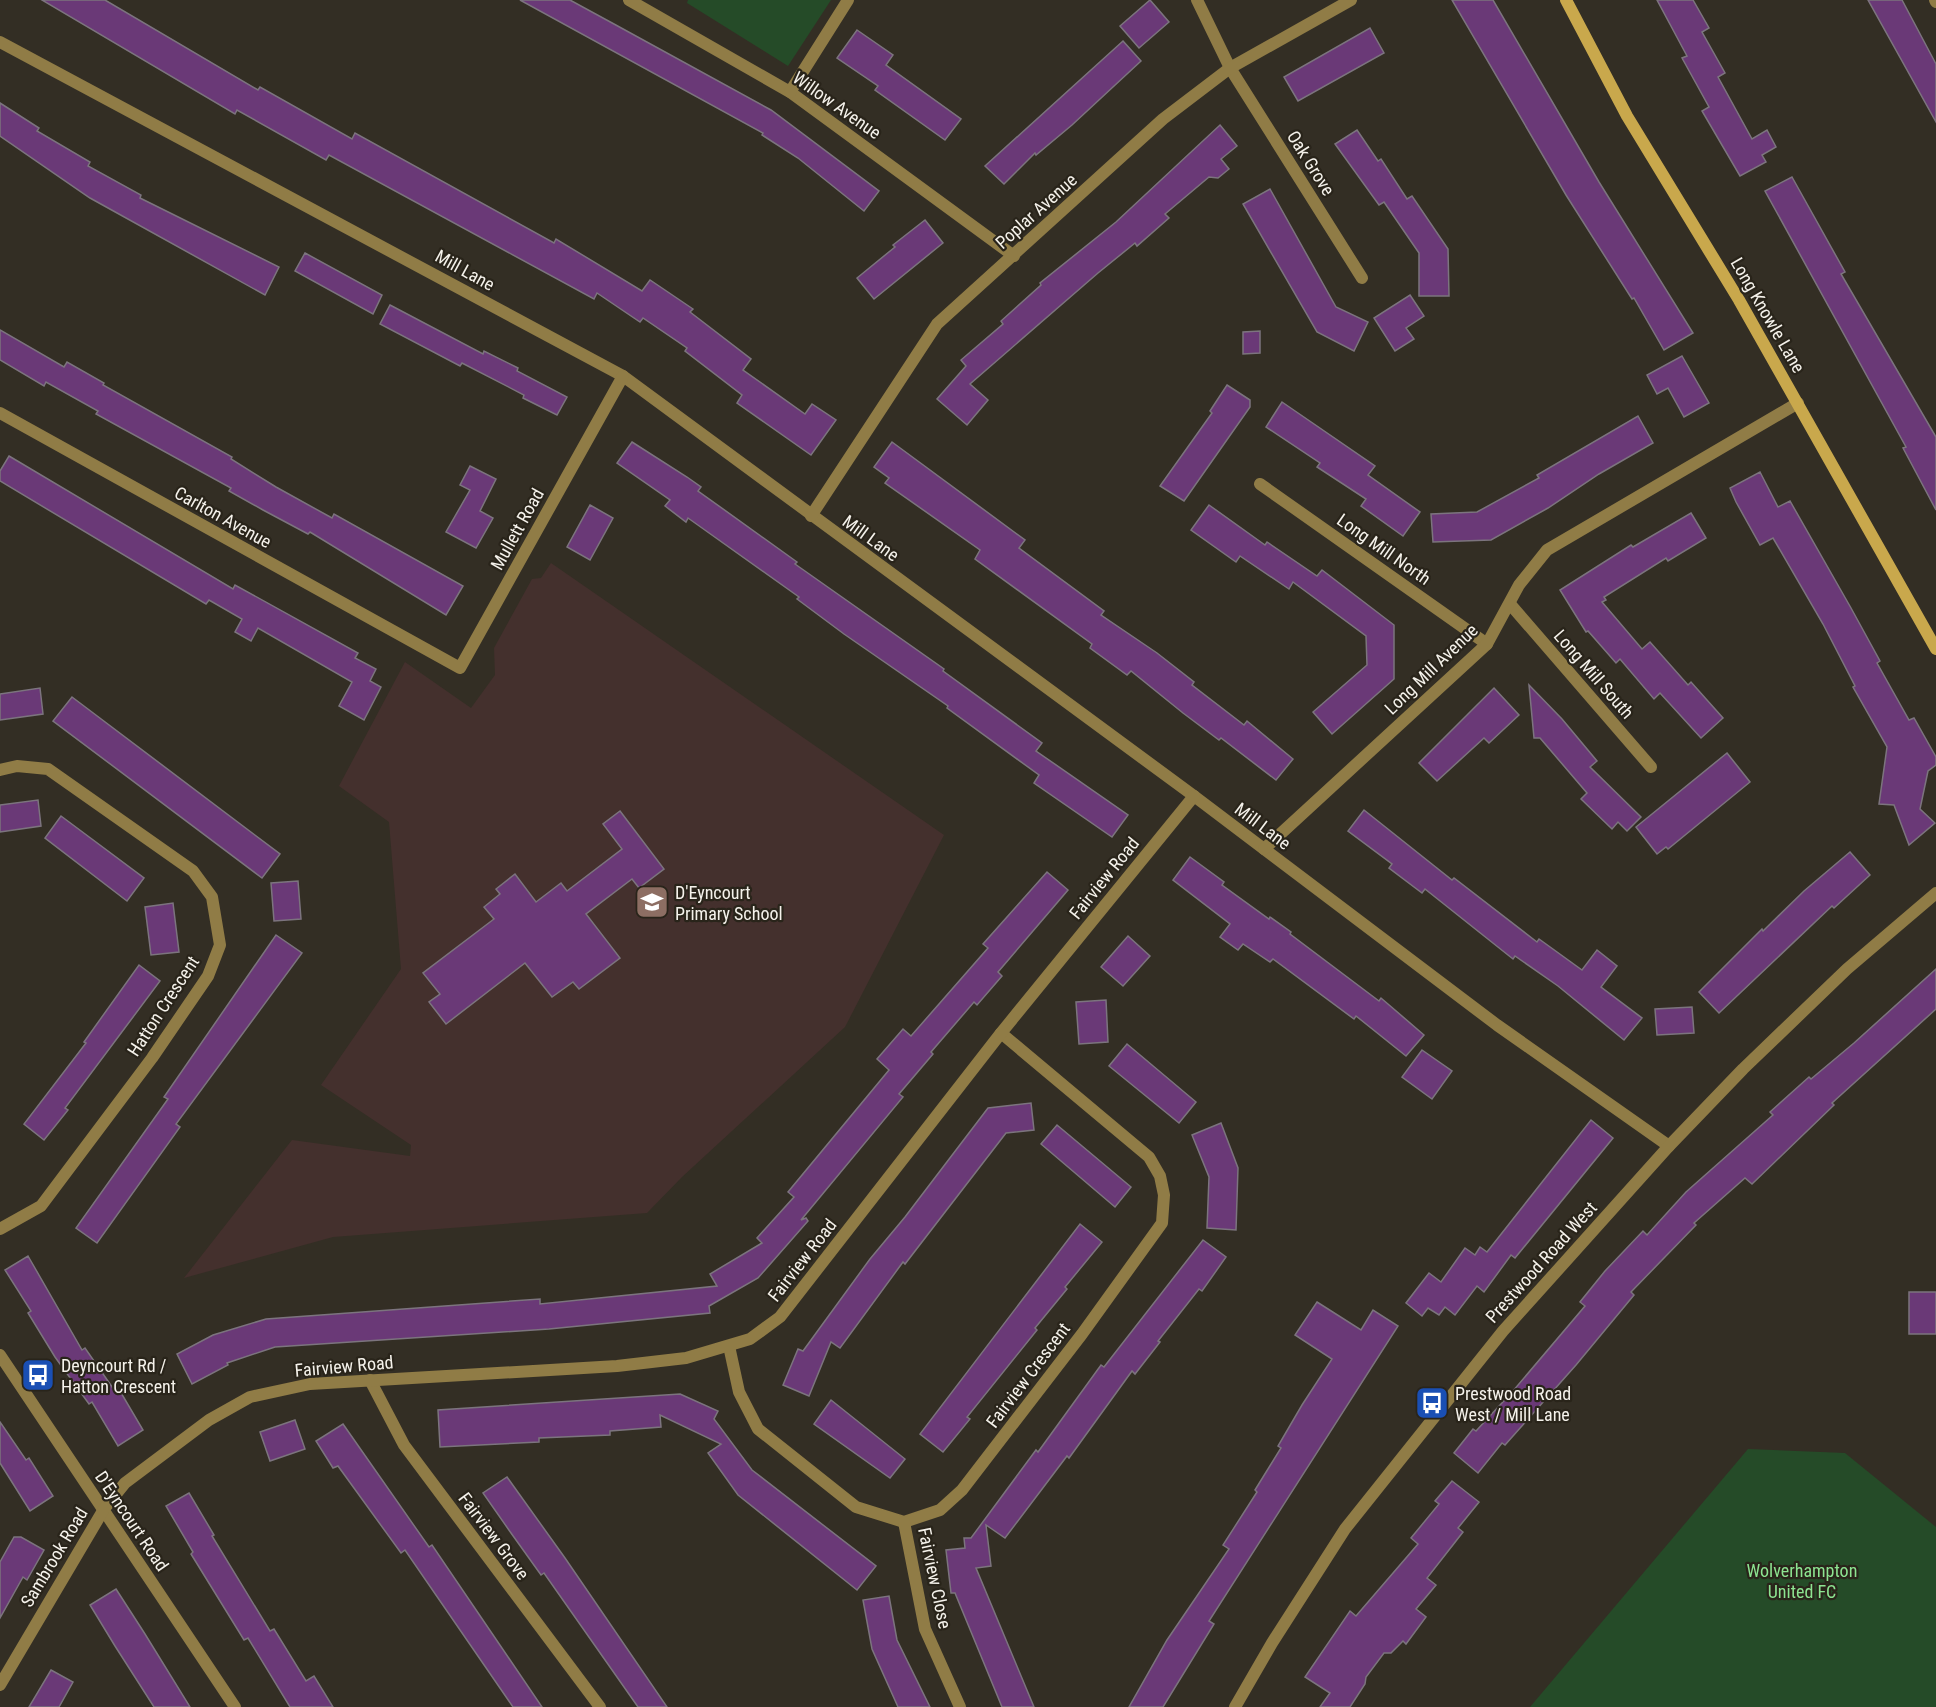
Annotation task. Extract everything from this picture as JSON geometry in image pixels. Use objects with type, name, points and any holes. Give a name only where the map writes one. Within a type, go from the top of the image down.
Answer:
[{"type":"main road","name":"Long Knowle Lane","points":[[1566,0],[1627,116],[1739,300],[1936,650]]},
{"type":"street","name":"Willow Avenue","points":[[630,0],[790,92],[1014,256]]},
{"type":"street","points":[[790,92],[848,0]]},
{"type":"street","name":"Oak Grove","points":[[1197,0],[1230,68],[1362,278]]},
{"type":"street","name":"Poplar Avenue","points":[[811,516],[938,324],[1163,119],[1230,68],[1351,0]]},
{"type":"street","name":"Mill Lane","points":[[0,42],[623,376],[1194,796],[1497,1025],[1669,1146]]},
{"type":"street","name":"Mullett Road","points":[[428,651],[460,668],[623,376]]},
{"type":"street","name":"Long Mill Avenue","points":[[1264,849],[1487,644],[1530,568],[1547,550],[1798,403]]},
{"type":"street","name":"Carlton Avenue","points":[[0,413],[428,651]]},
{"type":"street","name":"Long Mill North","points":[[1260,484],[1487,644]]},
{"type":"street","name":"Long Mill South","points":[[1510,604],[1651,767]]},
{"type":"street","name":"Hatton Crescent","points":[[0,770],[17,766],[48,769],[193,871],[212,897],[220,945],[208,976],[159,1049],[41,1206],[0,1229]]},
{"type":"street","name":"Fairview Road","points":[[104,1509],[125,1483],[209,1420],[250,1397],[310,1384],[618,1366],[686,1358],[750,1339],[780,1317],[1001,1033],[1194,796]]},
{"type":"street","name":"Prestwood Road West","points":[[1235,1707],[1345,1529],[1503,1331],[1669,1146],[1743,1069],[1839,977],[1936,893]]},
{"type":"street","name":"Fairview Crescent","points":[[904,1522],[940,1510],[962,1490],[1082,1334],[1162,1223],[1164,1195],[1160,1176],[1149,1157],[1001,1033]]},
{"type":"street","points":[[729,1346],[739,1392],[758,1429],[856,1506],[904,1522]]},
{"type":"street","name":"D'Eyncourt Road","points":[[0,1355],[235,1707]]},
{"type":"street","name":"Fairview Grove","points":[[370,1380],[404,1445],[600,1707]]},
{"type":"street","name":"Sambrook Road","points":[[0,1684],[104,1509]]},
{"type":"street","name":"Fairview Close","points":[[904,1522],[925,1629],[960,1707]]},
{"type":"shaded area","name":"D'Eyncourt Primary School","points":[[551,563],[944,835],[845,1027],[682,1177],[647,1213],[333,1237],[184,1278],[292,1140],[410,1156],[411,1145],[321,1085],[401,969],[389,822],[339,786],[405,662],[471,708],[495,675],[494,648],[532,579],[541,578]]},
{"type":"green space","points":[[688,0],[831,0],[788,66],[687,3]]},
{"type":"green space","name":"Wolverhampton United FC","points":[[1748,1449],[1845,1453],[1936,1527],[1936,1707],[1530,1707]]},
{"type":"building","points":[[42,0],[105,0],[258,90],[260,87],[352,139],[355,133],[554,243],[556,239],[642,291],[650,280],[693,309],[690,312],[751,359],[743,370],[805,414],[812,404],[836,420],[811,455],[737,403],[742,395],[685,351],[687,348],[643,318],[640,322],[597,293],[594,299],[329,155],[326,160],[237,110],[235,114]]},
{"type":"building","points":[[520,0],[570,0],[771,110],[879,191],[864,211],[798,158],[762,135],[763,133]]},
{"type":"building","points":[[1150,0],[1169,22],[1139,48],[1120,26]]},
{"type":"building","points":[[1452,0],[1493,0],[1599,182],[1693,333],[1664,350],[1634,298],[1632,299],[1566,195]]},
{"type":"building","points":[[1657,0],[1693,0],[1709,28],[1702,32],[1725,73],[1718,77],[1752,139],[1767,130],[1776,147],[1762,155],[1766,162],[1740,176],[1702,111],[1709,107],[1682,58],[1687,56]]},
{"type":"building","points":[[1868,0],[1902,0],[1936,64],[1936,122]]},
{"type":"building","points":[[1370,28],[1384,53],[1298,101],[1284,77]]},
{"type":"building","points":[[857,30],[893,55],[886,65],[961,119],[945,140],[875,90],[878,86],[837,58]]},
{"type":"building","points":[[1123,41],[1141,61],[1072,125],[1036,155],[1035,153],[1004,184],[985,166]]},
{"type":"building","points":[[0,103],[39,128],[37,131],[90,162],[88,166],[141,195],[140,198],[279,267],[265,295],[90,198],[0,136]]},
{"type":"building","points":[[1220,125],[1237,146],[1221,159],[1229,169],[1218,178],[1209,177],[1165,214],[1169,218],[1137,246],[1135,243],[1098,273],[970,384],[988,400],[967,425],[937,399],[966,366],[961,360],[1003,324],[1001,321],[1041,285],[1040,283],[1116,222]]},
{"type":"building","points":[[1357,130],[1378,161],[1381,159],[1407,199],[1412,196],[1448,249],[1449,296],[1419,296],[1419,253],[1384,202],[1379,205],[1335,144]]},
{"type":"building","points":[[1792,177],[1845,272],[1841,274],[1936,437],[1936,510],[1903,448],[1906,447],[1765,191]]},
{"type":"building","points":[[1270,189],[1336,307],[1368,322],[1354,351],[1317,332],[1243,204]]},
{"type":"building","points":[[925,220],[943,243],[874,299],[857,278]]},
{"type":"building","points":[[305,253],[382,295],[373,314],[295,271]]},
{"type":"building","points":[[1410,295],[1424,316],[1406,328],[1414,339],[1395,351],[1374,318]]},
{"type":"building","points":[[390,305],[483,354],[484,351],[518,368],[517,371],[567,397],[557,415],[462,363],[460,366],[380,324]]},
{"type":"building","points":[[0,330],[64,367],[67,362],[104,383],[103,385],[232,457],[231,459],[276,487],[332,518],[334,514],[463,586],[446,615],[310,532],[308,534],[263,510],[229,491],[231,488],[96,414],[98,411],[46,382],[44,386],[0,360]]},
{"type":"building","points":[[1260,331],[1260,353],[1243,354],[1243,332]]},
{"type":"building","points":[[1682,356],[1709,403],[1684,417],[1668,388],[1657,394],[1647,375]]},
{"type":"building","points":[[1227,385],[1250,400],[1250,407],[1184,501],[1160,486],[1212,413],[1210,411]]},
{"type":"building","points":[[1282,402],[1375,466],[1368,475],[1420,512],[1403,536],[1361,506],[1366,499],[1317,467],[1320,463],[1266,427]]},
{"type":"building","points":[[1638,416],[1653,443],[1599,474],[1548,508],[1491,540],[1433,542],[1431,514],[1477,512],[1539,478],[1537,475]]},
{"type":"building","points":[[632,442],[701,487],[698,491],[797,562],[795,564],[944,669],[943,671],[1042,743],[1036,751],[1128,815],[1112,837],[1034,783],[1039,775],[947,708],[948,706],[844,634],[797,599],[799,597],[688,518],[686,522],[665,506],[670,500],[617,463]]},
{"type":"building","points":[[892,442],[1025,540],[1019,548],[1104,611],[1101,615],[1157,653],[1194,682],[1192,685],[1244,725],[1247,721],[1293,759],[1276,780],[1221,738],[1219,740],[1183,713],[1131,671],[1127,675],[1090,648],[1092,644],[975,559],[980,550],[885,483],[889,478],[874,467]]},
{"type":"building","points":[[9,456],[233,589],[235,585],[358,653],[355,658],[376,669],[370,681],[381,687],[364,720],[339,706],[352,682],[258,628],[251,641],[235,632],[242,619],[209,600],[206,604],[0,481],[0,471]]},
{"type":"building","points":[[470,466],[496,479],[480,511],[493,518],[476,548],[446,532],[470,490],[460,485]]},
{"type":"building","points":[[1760,472],[1778,507],[1790,501],[1880,661],[1877,663],[1909,720],[1914,718],[1936,757],[1936,765],[1928,771],[1920,809],[1935,823],[1909,845],[1894,805],[1879,804],[1887,747],[1853,687],[1855,686],[1823,624],[1773,538],[1760,545],[1730,488]]},
{"type":"building","points":[[590,505],[613,518],[590,560],[567,547]]},
{"type":"building","points":[[1209,505],[1265,545],[1267,542],[1317,576],[1322,570],[1394,625],[1394,679],[1332,734],[1313,712],[1367,665],[1366,636],[1293,582],[1289,589],[1240,556],[1236,562],[1191,530]]},
{"type":"building","points":[[1691,513],[1706,538],[1668,561],[1666,558],[1604,597],[1606,600],[1602,602],[1642,649],[1650,642],[1688,685],[1691,682],[1723,718],[1701,738],[1660,693],[1654,699],[1620,659],[1616,663],[1588,631],[1586,632],[1560,590],[1631,545],[1633,547]]},
{"type":"building","points":[[1529,685],[1562,719],[1597,761],[1590,767],[1641,817],[1627,831],[1618,822],[1612,829],[1581,799],[1587,793],[1540,738],[1534,738]]},
{"type":"building","points":[[40,688],[43,714],[0,720],[0,694]]},
{"type":"building","points":[[1494,688],[1519,715],[1489,743],[1484,738],[1437,781],[1419,763]]},
{"type":"building","points":[[72,697],[280,854],[262,878],[53,721]]},
{"type":"building","points":[[1727,753],[1750,782],[1668,849],[1666,847],[1657,854],[1636,827]]},
{"type":"building","points":[[38,800],[41,826],[0,832],[0,805]]},
{"type":"building","points":[[1364,810],[1452,880],[1454,878],[1537,942],[1539,939],[1582,970],[1597,950],[1617,966],[1601,987],[1642,1018],[1624,1040],[1558,986],[1515,956],[1513,959],[1425,889],[1422,893],[1389,868],[1392,864],[1348,831]]},
{"type":"building","points":[[620,811],[664,869],[639,888],[632,879],[586,914],[620,958],[579,989],[573,982],[552,997],[525,963],[446,1024],[429,1002],[440,994],[423,973],[494,919],[484,907],[500,894],[496,889],[515,874],[536,902],[561,883],[567,891],[622,849],[603,824]]},
{"type":"building","points":[[61,816],[144,878],[127,901],[45,838]]},
{"type":"building","points":[[1850,852],[1870,875],[1834,908],[1832,906],[1719,1013],[1699,992],[1762,929],[1763,931],[1804,891]]},
{"type":"building","points":[[1190,857],[1224,882],[1222,885],[1291,932],[1290,934],[1379,1001],[1381,998],[1424,1035],[1406,1056],[1356,1016],[1354,1019],[1273,959],[1270,962],[1243,944],[1238,950],[1220,937],[1230,924],[1173,880]]},
{"type":"building","points":[[1047,872],[1068,890],[998,972],[1002,976],[977,1005],[974,1002],[931,1052],[933,1054],[899,1094],[903,1097],[801,1220],[806,1218],[808,1221],[758,1278],[709,1306],[710,1313],[549,1329],[275,1347],[227,1363],[228,1365],[192,1384],[177,1354],[213,1335],[266,1319],[540,1299],[540,1304],[717,1286],[710,1274],[762,1243],[757,1238],[794,1197],[788,1192],[889,1070],[877,1059],[903,1029],[911,1036],[988,948],[983,944]]},
{"type":"building","points":[[298,881],[301,919],[274,921],[271,883]]},
{"type":"building","points":[[173,903],[179,952],[151,955],[145,907]]},
{"type":"building","points":[[276,935],[302,953],[176,1124],[180,1127],[97,1243],[76,1228],[168,1099],[164,1097]]},
{"type":"building","points":[[1128,936],[1150,956],[1123,986],[1101,967]]},
{"type":"building","points":[[139,965],[160,981],[65,1108],[68,1110],[44,1140],[24,1124],[86,1043],[84,1042]]},
{"type":"building","points":[[1936,969],[1936,1009],[1832,1103],[1834,1105],[1752,1184],[1745,1178],[1694,1223],[1696,1225],[1631,1292],[1634,1295],[1576,1365],[1505,1445],[1502,1443],[1478,1473],[1454,1453],[1473,1429],[1476,1431],[1513,1391],[1585,1306],[1580,1302],[1605,1271],[1643,1231],[1647,1235],[1686,1192],[1773,1115],[1770,1112],[1809,1077],[1811,1079],[1854,1043]]},
{"type":"building","points":[[1106,1000],[1108,1042],[1079,1044],[1076,1002]]},
{"type":"building","points":[[1692,1007],[1694,1033],[1657,1035],[1655,1009]]},
{"type":"building","points":[[1127,1044],[1196,1102],[1179,1123],[1109,1066]]},
{"type":"building","points":[[1422,1050],[1452,1071],[1432,1099],[1402,1077]]},
{"type":"building","points":[[1031,1103],[1034,1130],[1006,1133],[905,1264],[903,1262],[840,1348],[831,1342],[809,1396],[783,1385],[798,1349],[803,1351],[870,1259],[988,1108]]},
{"type":"building","points":[[1591,1120],[1613,1138],[1515,1258],[1511,1255],[1484,1292],[1477,1286],[1455,1315],[1445,1307],[1439,1315],[1428,1308],[1422,1316],[1406,1303],[1429,1273],[1441,1282],[1465,1248],[1475,1255],[1480,1247],[1487,1252]]},
{"type":"building","points":[[1221,1123],[1238,1168],[1236,1230],[1207,1228],[1209,1177],[1192,1135]]},
{"type":"building","points":[[1057,1125],[1131,1187],[1115,1207],[1041,1144]]},
{"type":"building","points":[[1080,1224],[1102,1242],[1065,1287],[1067,1289],[1035,1328],[1037,1330],[967,1417],[970,1419],[943,1452],[920,1434]]},
{"type":"building","points":[[1203,1240],[1226,1257],[1202,1291],[1199,1289],[1135,1374],[1132,1371],[1069,1458],[1067,1456],[1005,1538],[986,1525],[991,1566],[976,1568],[1034,1707],[1002,1707],[955,1593],[951,1593],[946,1550],[965,1548],[964,1538],[971,1538],[1036,1450],[1038,1452],[1101,1365],[1104,1367]]},
{"type":"building","points":[[28,1256],[82,1350],[85,1348],[117,1394],[120,1391],[143,1430],[118,1446],[92,1402],[89,1404],[55,1357],[28,1313],[31,1311],[5,1270]]},
{"type":"building","points":[[1909,1292],[1936,1292],[1936,1334],[1909,1334]]},
{"type":"building","points":[[1317,1302],[1361,1330],[1373,1310],[1398,1326],[1209,1621],[1214,1624],[1163,1707],[1129,1707],[1167,1640],[1229,1549],[1223,1545],[1257,1492],[1255,1490],[1281,1448],[1278,1446],[1302,1405],[1332,1359],[1295,1335]]},
{"type":"building","points":[[680,1394],[718,1411],[714,1419],[752,1470],[876,1566],[857,1590],[738,1495],[708,1453],[721,1444],[660,1415],[661,1427],[610,1431],[610,1435],[539,1438],[539,1442],[440,1447],[438,1410]]},
{"type":"building","points":[[831,1400],[905,1459],[890,1478],[814,1424]]},
{"type":"building","points":[[295,1420],[305,1449],[270,1461],[260,1432]]},
{"type":"building","points":[[0,1422],[26,1460],[29,1458],[53,1496],[30,1511],[0,1463]]},
{"type":"building","points":[[343,1424],[429,1547],[432,1545],[542,1707],[513,1707],[405,1550],[401,1553],[338,1466],[333,1468],[316,1441]]},
{"type":"building","points":[[507,1477],[667,1707],[638,1707],[544,1573],[541,1575],[483,1493]]},
{"type":"building","points":[[1452,1481],[1479,1502],[1458,1528],[1463,1532],[1427,1578],[1436,1585],[1416,1609],[1426,1617],[1406,1644],[1403,1641],[1391,1653],[1384,1653],[1366,1677],[1365,1684],[1350,1707],[1320,1707],[1330,1693],[1305,1677],[1350,1611],[1356,1616],[1418,1544],[1411,1538],[1439,1504],[1435,1501]]},
{"type":"building","points":[[189,1493],[214,1535],[212,1536],[270,1631],[274,1629],[306,1681],[314,1676],[333,1707],[290,1707],[248,1638],[244,1640],[191,1554],[193,1552],[166,1506]]},
{"type":"building","points":[[14,1537],[21,1537],[44,1550],[27,1580],[23,1577],[0,1618],[0,1562]]},
{"type":"building","points":[[116,1589],[190,1707],[154,1707],[115,1646],[90,1605]]},
{"type":"building","points":[[889,1596],[897,1640],[930,1707],[898,1707],[872,1649],[863,1600]]},
{"type":"building","points":[[51,1670],[73,1682],[59,1707],[29,1707]]},
{"type":"place","name":"D'Eyncourt Primary School","points":[[652,902]]},
{"type":"place","name":"Deyncourt Rd / Hatton Crescent","points":[[38,1375]]},
{"type":"place","name":"Prestwood Road West / Mill Lane","points":[[1432,1403]]}]
